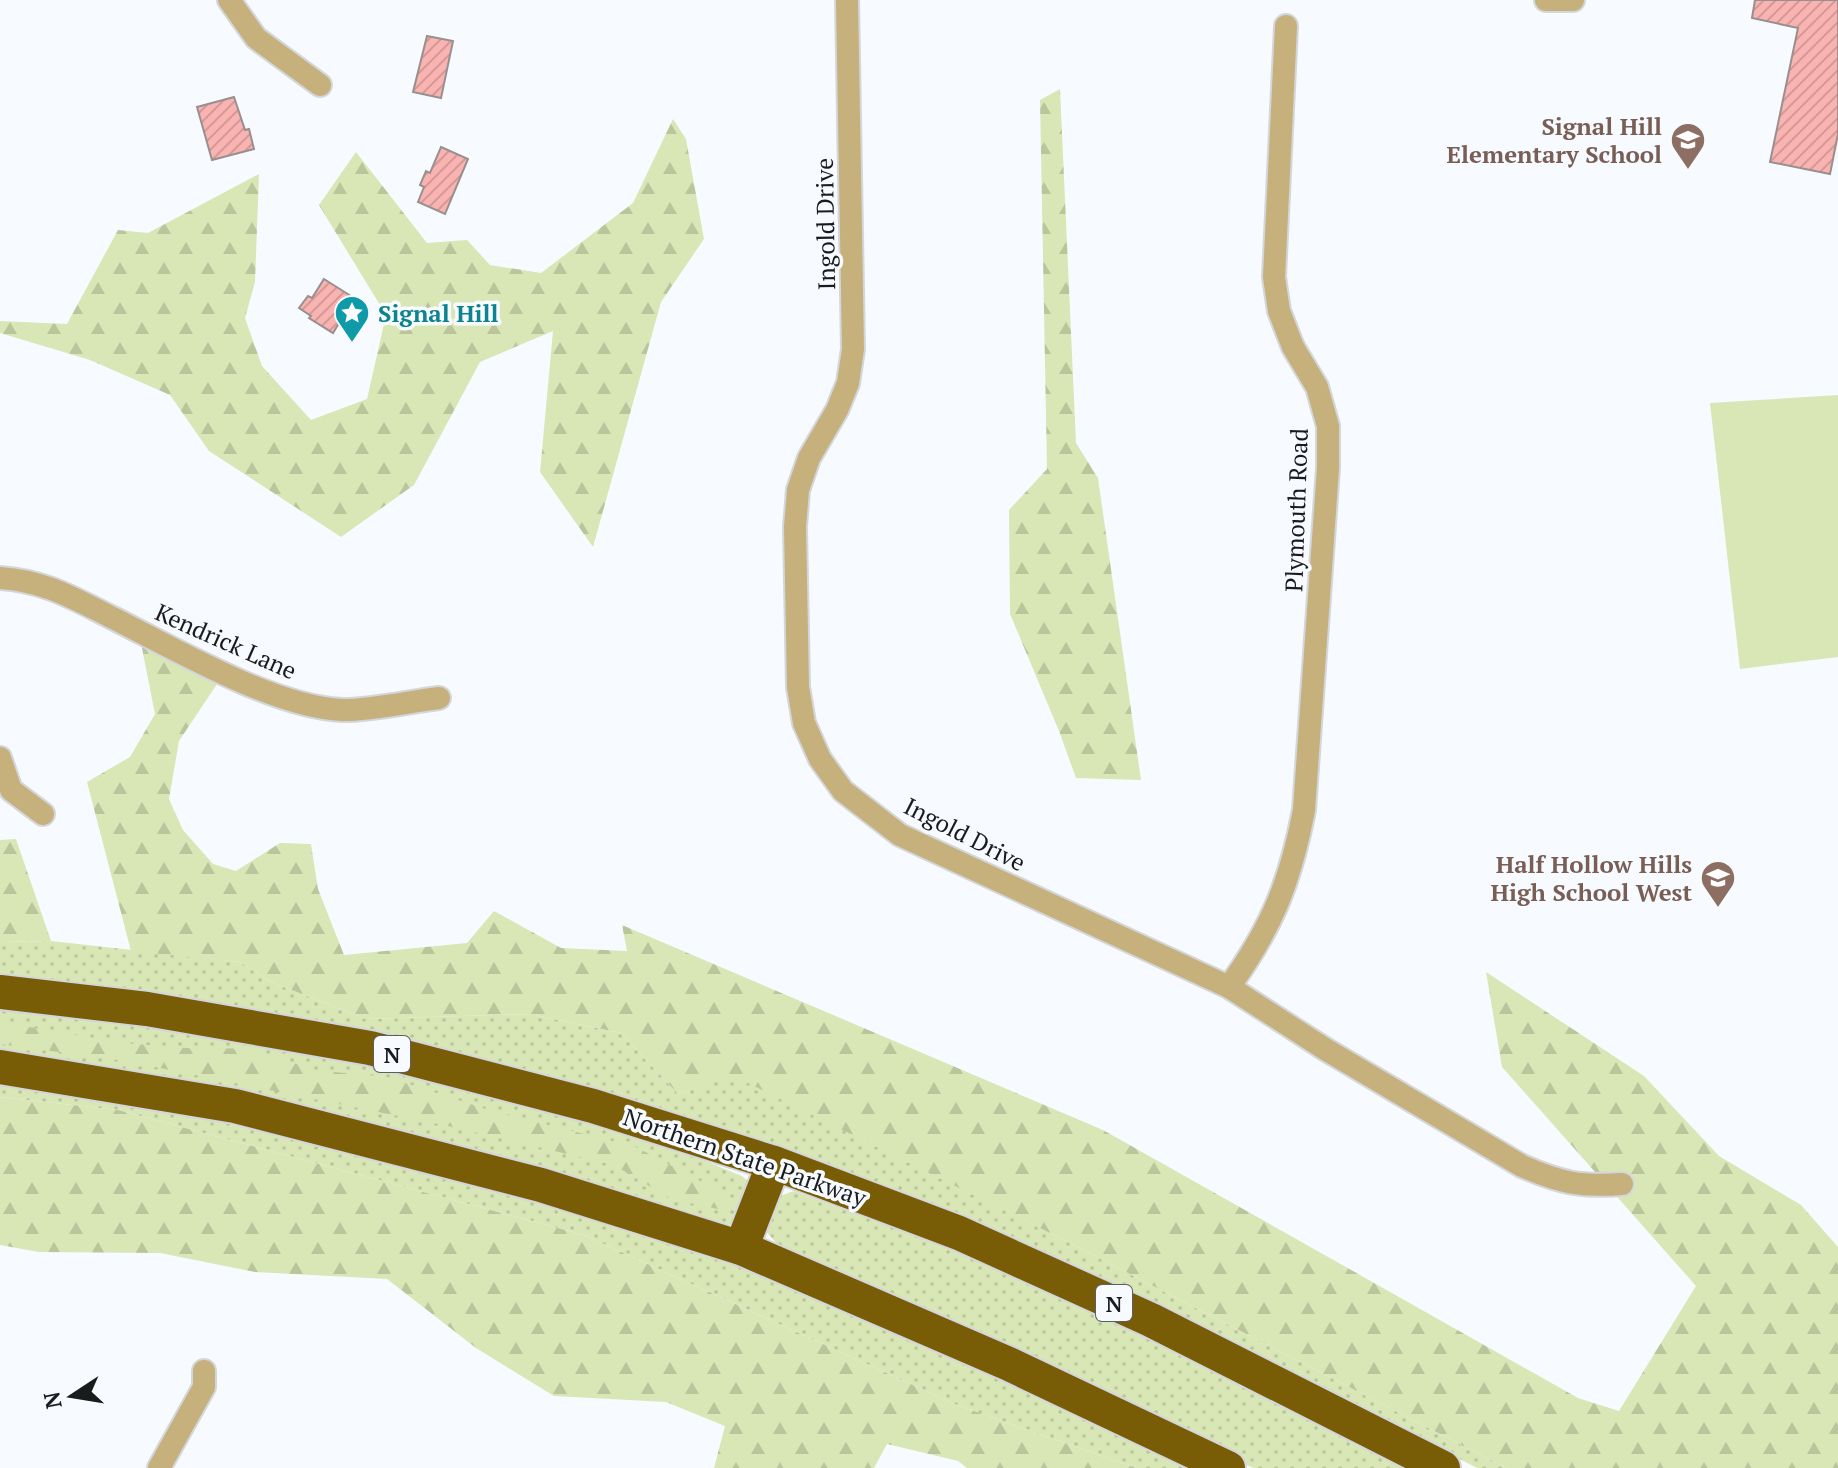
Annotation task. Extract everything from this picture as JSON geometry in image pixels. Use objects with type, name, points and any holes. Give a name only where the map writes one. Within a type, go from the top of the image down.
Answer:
[{"type":"highway","name":"Northern State Parkway","points":[[0,992],[147,1009],[370,1048],[593,1106],[774,1163],[959,1233],[1110,1301],[1443,1468]]},
{"type":"highway","points":[[0,1067],[235,1106],[541,1185],[741,1248],[1009,1364],[1228,1468]]},
{"type":"highway","points":[[741,1248],[774,1163]]},
{"type":"street","points":[[229,0],[256,38],[320,85]]},
{"type":"street","name":"Ingold Drive","points":[[847,0],[853,349],[848,383],[837,410],[809,458],[798,490],[795,527],[798,687],[804,723],[820,759],[843,791],[900,835],[1229,987],[1325,1049],[1522,1166],[1557,1181],[1589,1186],[1622,1184]]},
{"type":"street","points":[[1546,0],[1573,0]]},
{"type":"street","name":"Plymouth Road","points":[[1229,987],[1252,956],[1277,909],[1295,860],[1304,810],[1328,468],[1328,426],[1317,387],[1293,347],[1279,311],[1274,277],[1286,26]]},
{"type":"street","name":"Kendrick Lane","points":[[0,578],[58,589],[205,664],[304,703],[343,710],[439,698]]},
{"type":"street","points":[[0,758],[11,790],[43,814]]},
{"type":"street","points":[[159,1468],[204,1387],[204,1371]]},
{"type":"green space","points":[[1060,89],[1076,443],[1098,478],[1141,780],[1076,778],[1010,614],[1009,510],[1047,469],[1040,100]]},
{"type":"green space","points":[[673,119],[686,139],[704,239],[661,302],[593,547],[540,472],[553,331],[480,362],[414,485],[341,537],[209,451],[170,395],[90,360],[0,333],[0,321],[67,324],[118,230],[148,233],[259,174],[255,282],[245,318],[262,366],[311,420],[367,399],[386,315],[319,205],[356,152],[427,243],[467,240],[490,265],[541,273],[633,203]]},
{"type":"green space","points":[[1838,395],[1838,657],[1740,669],[1710,403]]},
{"type":"green space","points":[[141,643],[217,684],[179,741],[169,799],[183,830],[213,864],[236,871],[280,843],[311,844],[318,889],[344,955],[467,943],[494,911],[561,948],[627,951],[622,925],[1103,1130],[1578,1398],[1619,1411],[1696,1286],[1502,1067],[1486,972],[1644,1076],[1719,1156],[1801,1205],[1838,1247],[1838,1468],[1506,1468],[1060,1238],[734,1076],[678,1094],[621,1033],[530,1014],[366,1019],[271,982],[240,962],[131,951],[87,782],[130,757],[155,714]]},
{"type":"green space","points":[[16,839],[51,941],[0,942],[0,840]]},
{"type":"green space","points":[[51,941],[240,962],[271,982],[366,1019],[530,1014],[621,1033],[678,1094],[734,1075],[1060,1238],[1506,1468],[1477,1468],[1385,1420],[798,1155],[0,976],[0,942]]},
{"type":"green space","points":[[0,1005],[68,1010],[456,1081],[646,1137],[742,1176],[750,1183],[738,1223],[720,1223],[685,1213],[665,1213],[0,1055]]},
{"type":"green space","points":[[0,1022],[123,1043],[200,1049],[253,1048],[313,1070],[387,1077],[492,1111],[636,1147],[736,1200],[727,1211],[671,1199],[614,1165],[448,1126],[125,1061],[0,1044]]},
{"type":"green space","points":[[0,1085],[123,1099],[374,1150],[673,1237],[957,1356],[1193,1468],[1136,1468],[957,1405],[584,1235],[118,1110],[0,1097]]},
{"type":"green space","points":[[0,1097],[118,1110],[584,1235],[957,1405],[1136,1468],[967,1468],[958,1461],[887,1444],[874,1468],[714,1468],[725,1426],[666,1402],[554,1396],[476,1348],[387,1279],[255,1272],[160,1253],[39,1252],[0,1245]]},
{"type":"green space","points":[[794,1191],[1119,1311],[1402,1468],[1253,1468],[1009,1346],[778,1245],[765,1230],[774,1198]]},
{"type":"building","points":[[1755,0],[1838,0],[1838,134],[1830,174],[1770,162],[1798,28],[1752,18]]},
{"type":"building","points":[[427,36],[453,41],[441,98],[413,92]]},
{"type":"building","points":[[234,97],[245,130],[249,129],[254,149],[212,160],[197,107]]},
{"type":"building","points":[[441,147],[468,159],[445,214],[418,202],[424,187],[420,185],[426,171],[430,173]]},
{"type":"building","points":[[324,279],[354,298],[333,333],[299,308],[308,296],[312,298]]},
{"type":"place","name":"Signal Hill Elementary School","points":[[1688,171]]},
{"type":"place","name":"Signal Hill","points":[[352,344]]},
{"type":"place","name":"Half Hollow Hills High School West","points":[[1718,909]]}]
